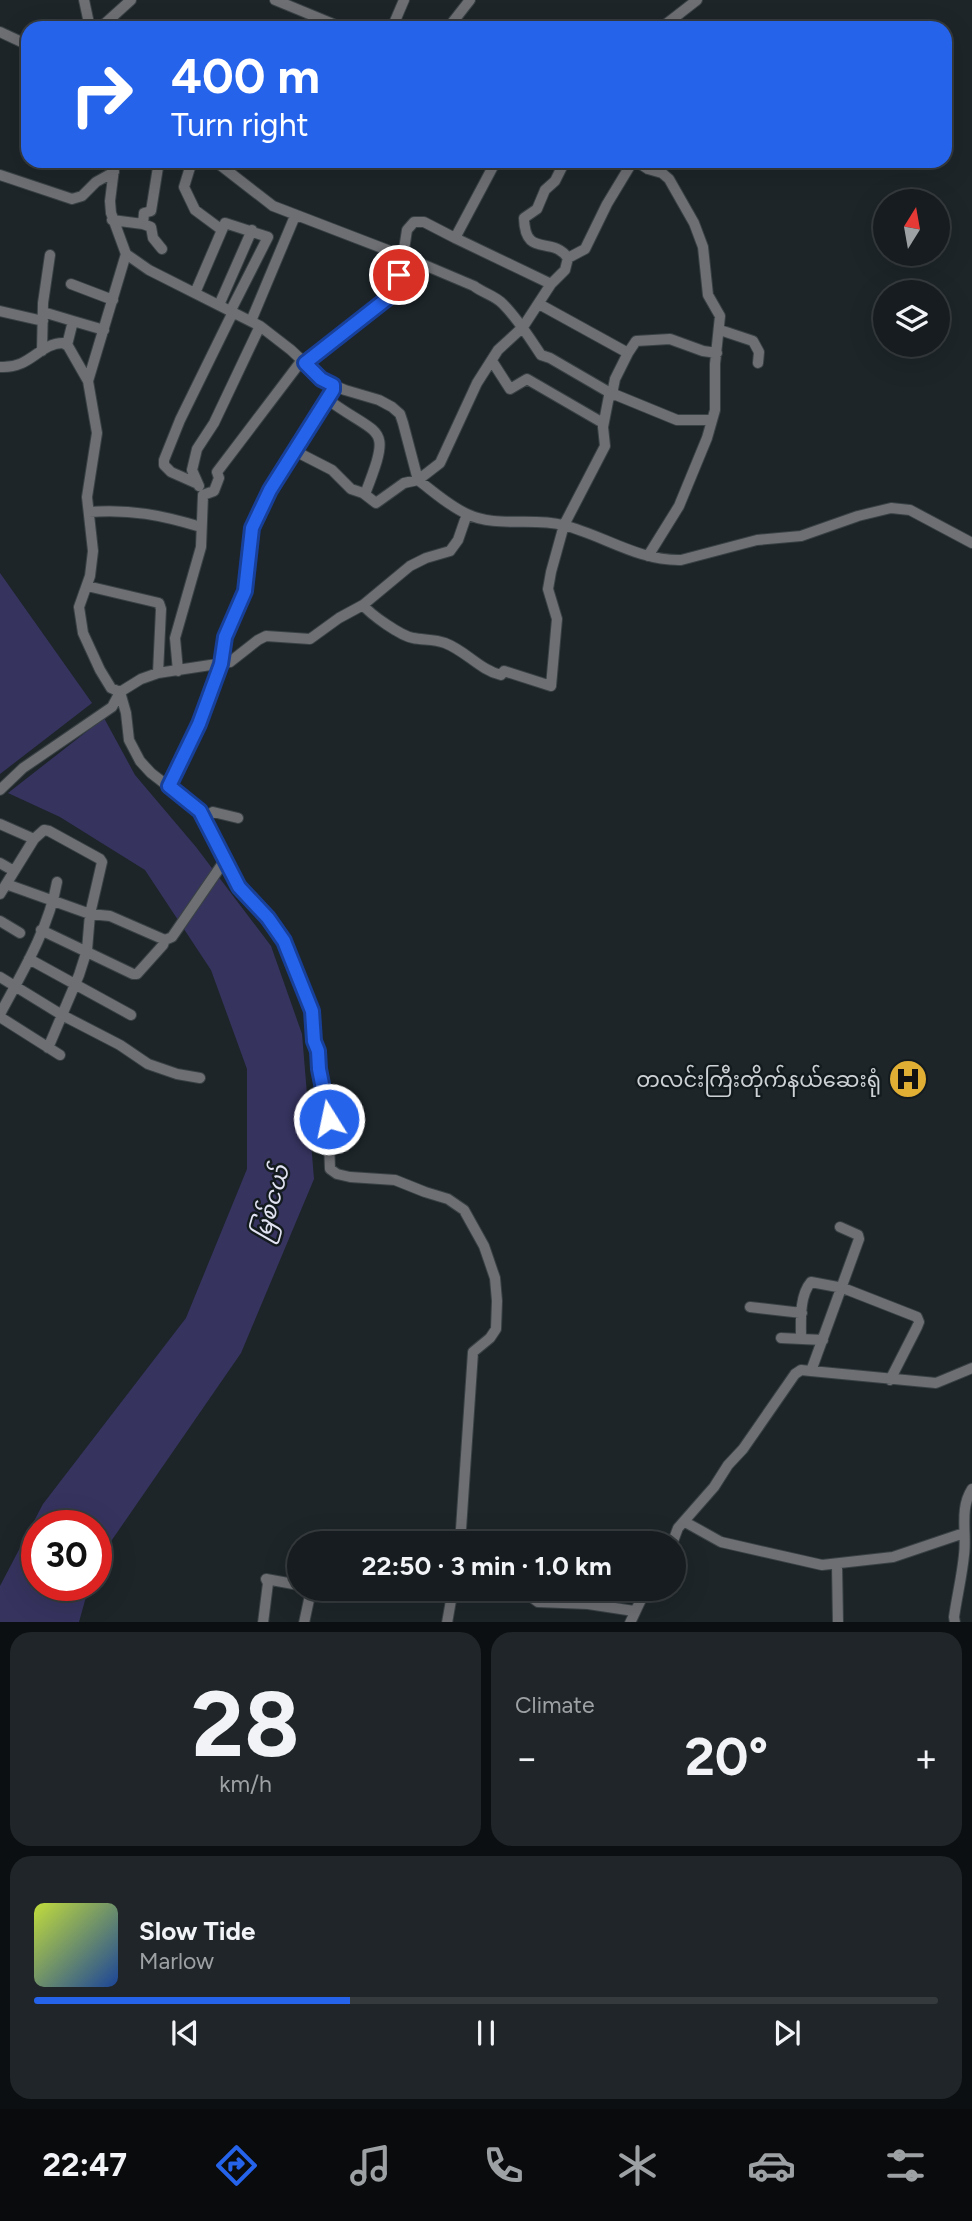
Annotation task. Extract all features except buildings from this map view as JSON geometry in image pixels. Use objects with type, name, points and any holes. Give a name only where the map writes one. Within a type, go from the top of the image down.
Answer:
[{"type":"street","points":[[84,0],[88,21]]},
{"type":"street","points":[[108,21],[131,0]]},
{"type":"street","points":[[275,0],[326,21]]},
{"type":"street","points":[[395,21],[404,0]]},
{"type":"street","points":[[453,21],[469,0]]},
{"type":"street","points":[[670,21],[697,0]]},
{"type":"street","points":[[0,32],[21,42]]},
{"type":"street","points":[[114,168],[110,201],[112,220],[126,254],[149,270],[256,323],[321,379],[379,400],[400,414],[418,480],[467,514],[482,519],[564,525],[659,559],[681,560],[757,540],[802,536],[858,516],[891,508],[910,510],[972,543]]},
{"type":"street","points":[[143,224],[145,213],[150,211],[158,168]]},
{"type":"street","points":[[190,168],[184,187],[195,210],[222,230]]},
{"type":"street","points":[[224,168],[273,206],[474,285],[499,300],[523,327],[541,355],[612,394],[677,419],[712,421]]},
{"type":"street","points":[[455,238],[492,168]]},
{"type":"street","points":[[562,168],[555,181],[545,190],[537,209],[524,218],[524,225],[529,238],[537,246],[556,247],[568,258]]},
{"type":"street","points":[[293,450],[332,470],[354,491],[365,494],[376,503],[404,483],[418,480],[440,463],[472,391],[498,350],[523,327],[551,284],[565,270],[568,258],[585,249],[607,204],[630,168]]},
{"type":"street","points":[[646,168],[662,173],[669,179],[694,223],[703,247],[708,295],[720,316],[715,410],[707,438],[679,506],[648,556]]},
{"type":"street","points":[[0,175],[72,198],[82,196],[96,182],[114,172]]},
{"type":"street","points":[[178,671],[175,638],[201,547],[203,495],[192,470],[197,449],[214,424],[256,323],[295,216]]},
{"type":"street","points":[[112,220],[151,227],[153,238],[162,249]]},
{"type":"street","points":[[203,495],[214,491],[219,478],[217,472],[303,362],[398,290],[407,230],[414,222],[424,222],[551,284]]},
{"type":"street","points":[[195,293],[225,223],[268,237],[180,420],[164,463],[171,472],[198,484]]},
{"type":"street","points":[[219,305],[252,230]]},
{"type":"street","points":[[88,381],[126,254]]},
{"type":"street","points":[[42,351],[50,255]]},
{"type":"street","points":[[71,284],[113,300]]},
{"type":"street","points":[[538,304],[628,353]]},
{"type":"street","points":[[0,311],[73,321],[104,330]]},
{"type":"street","points":[[67,345],[73,321]]},
{"type":"street","points":[[720,330],[753,341],[759,352],[758,363]]},
{"type":"street","points":[[363,606],[396,632],[409,638],[443,642],[489,672],[501,675],[504,671],[551,686],[557,619],[548,589],[564,525],[581,487],[605,446],[603,423],[615,379],[636,341],[670,339],[703,351],[717,352]]},
{"type":"street","points":[[0,367],[24,364],[59,342],[67,345],[88,381],[97,433],[88,486],[93,551],[87,586],[79,607],[83,633],[105,680],[111,688],[120,692]]},
{"type":"street","points":[[492,361],[510,389],[527,379],[603,423]]},
{"type":"street","points":[[169,786],[199,724],[221,664],[225,637],[245,591],[252,528],[270,490],[333,390],[333,385]]},
{"type":"street","points":[[327,400],[379,434],[382,447],[365,494]]},
{"type":"street","points":[[89,512],[145,512],[201,527]]},
{"type":"street","points":[[0,790],[23,768],[112,706],[120,692],[129,685],[158,673],[230,662],[266,636],[310,639],[339,618],[363,606],[410,566],[450,551],[458,540],[467,514]]},
{"type":"street","points":[[87,586],[159,603],[158,673]]},
{"type":"street","points":[[120,692],[129,740],[135,752],[152,773],[192,803],[204,819],[222,864],[284,941],[312,1011],[328,1113],[330,1168],[342,1176],[395,1180],[454,1201],[468,1217],[484,1246],[495,1278],[497,1326],[490,1338],[472,1352],[461,1531]]},
{"type":"street","points":[[204,819],[213,812],[238,818]]},
{"type":"street","points":[[0,824],[34,839]]},
{"type":"street","points":[[0,894],[34,839],[44,830],[101,860],[89,914],[87,950],[48,1048]]},
{"type":"street","points":[[0,863],[14,871]]},
{"type":"street","points":[[41,930],[87,950],[125,972],[137,974],[169,939],[222,864]]},
{"type":"street","points":[[57,882],[54,901],[0,1016],[60,1055]]},
{"type":"street","points":[[6,884],[89,914],[110,916],[169,939]]},
{"type":"street","points":[[0,921],[19,933]]},
{"type":"street","points":[[29,959],[131,1015]]},
{"type":"street","points":[[0,977],[62,1015],[120,1045],[148,1064],[177,1074],[200,1078]]},
{"type":"street","points":[[811,1371],[843,1288],[859,1236],[840,1227]]},
{"type":"street","points":[[801,1338],[802,1313],[807,1287],[811,1282],[843,1288],[917,1317],[919,1320],[890,1380]]},
{"type":"street","points":[[750,1307],[802,1313]]},
{"type":"street","points":[[781,1338],[823,1340]]},
{"type":"street","points":[[677,1531],[743,1449],[795,1374],[801,1370],[940,1383],[972,1368]]},
{"type":"street","points":[[955,1622],[965,1553],[965,1506],[972,1489]]},
{"type":"street","points":[[685,1522],[710,1538],[743,1548],[809,1563],[837,1565],[893,1557],[964,1533]]},
{"type":"street","points":[[837,1565],[838,1622]]},
{"type":"street","points":[[263,1622],[268,1583],[266,1579],[287,1583]]},
{"type":"street","points":[[304,1622],[309,1601]]},
{"type":"street","points":[[447,1622],[451,1601]]},
{"type":"street","points":[[537,1601],[588,1604],[634,1611]]},
{"type":"street","points":[[630,1622],[639,1601]]},
{"type":"water","points":[[0,573],[92,703],[0,774]]},
{"type":"water","name":"မြစ်ငယ်","points":[[104,718],[135,775],[196,847],[271,946],[302,1034],[314,1179],[241,1353],[112,1540],[112,1510],[40,1510],[186,1318],[247,1169],[247,1069],[211,970],[145,870],[60,817],[8,793]]},
{"type":"water","points":[[21,1546],[21,1601],[85,1601],[79,1622],[0,1622],[0,1586]]},
{"type":"place","name":"တလင်းကြီးတိုက်နယ်ဆေးရုံ","points":[[908,1079]]},
{"type":"route","points":[[329,1119],[314,1041],[312,1011],[284,941],[268,918],[239,887],[200,811],[169,786],[199,724],[221,664],[225,637],[245,591],[252,528],[259,510],[293,450],[333,390],[333,385],[321,379],[305,363],[398,290],[399,275]]}]
